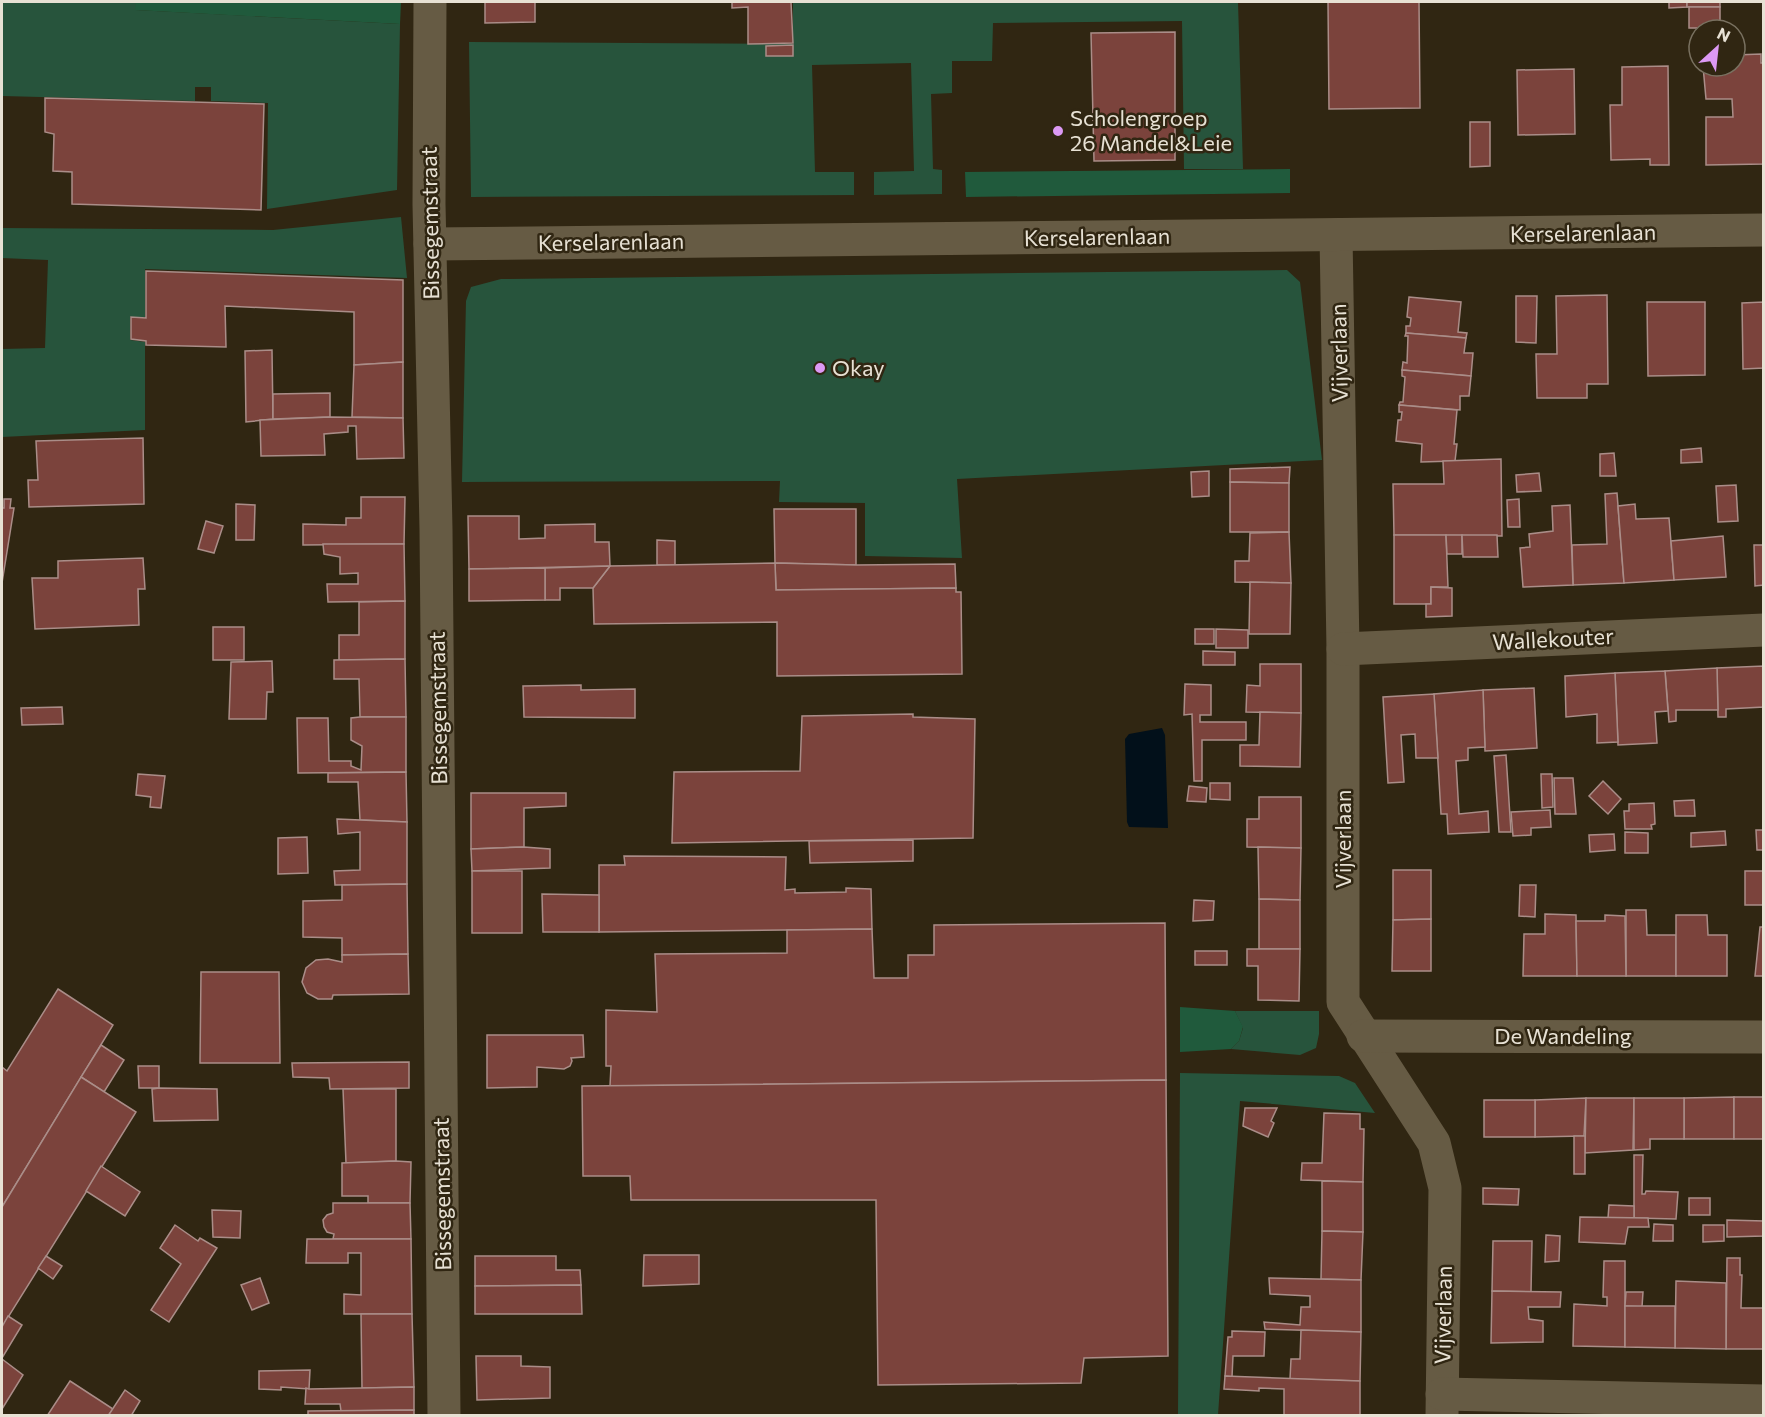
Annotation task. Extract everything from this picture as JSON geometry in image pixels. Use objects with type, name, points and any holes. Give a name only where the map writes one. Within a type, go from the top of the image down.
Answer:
[{"type":"street","name":"Bissegemstraat","points":[[430,2],[430,244],[436,565],[444,1416]]},
{"type":"street","name":"Kerselarenlaan","points":[[430,244],[1764,230]]},
{"type":"street","name":"Vijverlaan","points":[[1336,235],[1343,649],[1343,1002],[1434,1143],[1444,1188],[1442,1405]]},
{"type":"street","name":"Wallekouter","points":[[1343,649],[1764,630]]},
{"type":"street","name":"De Wandeling","points":[[1363,1036],[1764,1037]]},
{"type":"street","points":[[1442,1405],[1764,1401]]},
{"type":"green space","points":[[2,2],[136,2],[136,10],[400,24],[397,190],[267,209],[268,103],[211,101],[211,87],[195,87],[195,101],[2,96]]},
{"type":"green space","points":[[136,2],[401,2],[400,24],[135,10]]},
{"type":"green space","points":[[793,2],[1238,2],[1243,169],[1184,169],[1182,21],[993,23],[992,61],[952,61],[952,93],[931,94],[933,169],[942,170],[942,194],[874,195],[874,172],[914,171],[911,63],[812,65],[815,172],[854,172],[854,195],[471,197],[469,42],[793,44]]},
{"type":"green space","points":[[1290,169],[1290,193],[966,197],[965,172]]},
{"type":"green space","points":[[401,217],[407,278],[145,269],[145,317],[130,317],[130,340],[145,342],[145,430],[2,437],[2,349],[45,348],[48,260],[2,258],[2,228],[273,230]]},
{"type":"green space","points":[[1287,270],[1300,282],[1322,460],[957,479],[962,558],[865,556],[865,503],[779,502],[780,481],[462,482],[466,301],[471,287],[501,279]]},
{"type":"green space","points":[[1180,1007],[1235,1011],[1243,1027],[1239,1041],[1231,1049],[1180,1052]]},
{"type":"green space","points":[[1235,1011],[1319,1011],[1319,1034],[1316,1048],[1300,1055],[1231,1049],[1239,1041],[1243,1028]]},
{"type":"green space","points":[[1180,1073],[1339,1076],[1355,1083],[1375,1113],[1240,1101],[1218,1415],[1178,1415]]},
{"type":"shaded area","points":[[1162,728],[1165,735],[1168,828],[1129,827],[1125,739],[1129,734]]},
{"type":"building","points":[[485,2],[535,2],[535,22],[485,23]]},
{"type":"building","points":[[732,2],[791,2],[793,43],[748,44],[748,7],[732,8]]},
{"type":"building","points":[[1328,2],[1419,2],[1420,108],[1329,109]]},
{"type":"building","points":[[1669,2],[1687,2],[1687,7],[1669,8]]},
{"type":"building","points":[[1687,2],[1720,2],[1720,7],[1687,7]]},
{"type":"building","points":[[1689,7],[1720,7],[1720,18],[1689,18]]},
{"type":"building","points":[[1175,32],[1175,160],[1094,161],[1091,33]]},
{"type":"building","points":[[793,45],[793,56],[766,56],[766,46]]},
{"type":"building","points":[[1761,54],[1761,63],[1764,63],[1764,164],[1706,165],[1706,117],[1733,117],[1732,99],[1706,99],[1704,78],[1747,78],[1747,55]]},
{"type":"building","points":[[1668,66],[1669,165],[1650,165],[1650,159],[1611,160],[1610,105],[1622,105],[1622,67]]},
{"type":"building","points":[[1574,69],[1575,134],[1518,135],[1517,70]]},
{"type":"building","points":[[45,98],[264,104],[261,210],[72,204],[72,172],[53,171],[54,134],[45,132]]},
{"type":"building","points":[[1470,122],[1490,122],[1490,166],[1470,167]]},
{"type":"building","points":[[146,271],[403,280],[403,362],[354,365],[354,312],[225,306],[226,347],[146,345],[146,341],[131,339],[131,317],[146,318]]},
{"type":"building","points":[[1607,295],[1608,384],[1587,384],[1587,398],[1537,398],[1536,354],[1557,354],[1556,296]]},
{"type":"building","points":[[1516,296],[1537,296],[1536,343],[1516,342]]},
{"type":"building","points":[[1409,297],[1461,302],[1458,332],[1467,333],[1466,338],[1406,333],[1406,326],[1410,326],[1411,318],[1407,317]]},
{"type":"building","points":[[1647,302],[1705,302],[1705,375],[1648,376]]},
{"type":"building","points":[[1764,302],[1764,368],[1743,369],[1742,303]]},
{"type":"building","points":[[1406,333],[1466,338],[1464,353],[1473,353],[1471,376],[1402,370],[1403,362],[1407,363],[1408,336],[1405,336]]},
{"type":"building","points":[[272,350],[273,419],[246,422],[245,351]]},
{"type":"building","points":[[403,362],[403,418],[352,417],[354,365]]},
{"type":"building","points":[[1402,370],[1471,376],[1469,396],[1460,396],[1460,410],[1399,405],[1403,402],[1405,377],[1402,376]]},
{"type":"building","points":[[330,393],[330,417],[273,419],[273,394]]},
{"type":"building","points":[[1399,405],[1457,410],[1455,461],[1421,462],[1422,444],[1396,441],[1398,420],[1401,420],[1402,412],[1399,412]]},
{"type":"building","points":[[330,417],[403,418],[404,458],[357,459],[356,426],[348,426],[348,432],[324,434],[325,455],[261,456],[260,420]]},
{"type":"building","points":[[143,438],[144,504],[29,507],[28,480],[38,480],[36,441]]},
{"type":"building","points":[[1701,448],[1702,462],[1681,463],[1681,450]]},
{"type":"building","points":[[1614,453],[1616,476],[1600,476],[1600,454]]},
{"type":"building","points":[[1501,459],[1502,536],[1394,535],[1393,484],[1444,484],[1443,461]]},
{"type":"building","points":[[1290,467],[1289,483],[1230,482],[1230,469]]},
{"type":"building","points":[[1209,471],[1209,496],[1192,497],[1191,472]]},
{"type":"building","points":[[1539,473],[1541,491],[1517,492],[1516,475]]},
{"type":"building","points":[[1230,482],[1289,483],[1289,532],[1230,532]]},
{"type":"building","points":[[1736,485],[1738,521],[1718,522],[1716,486]]},
{"type":"building","points":[[1617,493],[1624,583],[1573,585],[1572,545],[1607,544],[1605,494]]},
{"type":"building","points":[[361,497],[405,497],[404,544],[303,545],[303,524],[346,525],[346,518],[361,518]]},
{"type":"building","points":[[4,499],[11,499],[10,508],[14,508],[2,583],[2,508],[4,508]]},
{"type":"building","points":[[1519,499],[1520,527],[1508,527],[1507,500]]},
{"type":"building","points":[[236,504],[255,505],[254,540],[236,540]]},
{"type":"building","points":[[1635,504],[1636,519],[1669,518],[1674,580],[1624,583],[1618,506]]},
{"type":"building","points":[[1570,505],[1573,585],[1523,587],[1520,548],[1530,547],[1529,534],[1553,531],[1552,506]]},
{"type":"building","points":[[774,509],[856,509],[856,565],[775,563]]},
{"type":"building","points":[[468,516],[519,516],[519,539],[545,538],[545,525],[595,524],[595,542],[609,542],[610,566],[469,569]]},
{"type":"building","points":[[206,521],[223,526],[214,553],[198,549]]},
{"type":"building","points":[[1289,532],[1291,583],[1235,582],[1235,561],[1249,561],[1250,533]]},
{"type":"building","points":[[1394,535],[1446,535],[1448,587],[1431,587],[1431,604],[1394,604]]},
{"type":"building","points":[[1446,535],[1462,535],[1462,554],[1447,554]]},
{"type":"building","points":[[1462,535],[1497,535],[1498,557],[1463,557]]},
{"type":"building","points":[[1723,536],[1726,577],[1674,580],[1671,541]]},
{"type":"building","points":[[657,540],[675,541],[675,565],[657,565]]},
{"type":"building","points":[[323,544],[404,544],[405,601],[328,602],[327,584],[358,584],[358,573],[340,574],[340,557],[324,554]]},
{"type":"building","points":[[1754,545],[1764,545],[1764,585],[1755,586]]},
{"type":"building","points":[[143,558],[145,589],[138,589],[139,625],[35,629],[32,578],[58,578],[58,561]]},
{"type":"building","points":[[775,563],[955,564],[956,588],[776,590]]},
{"type":"building","points":[[775,563],[776,590],[956,588],[956,592],[961,592],[962,674],[777,676],[777,622],[594,624],[593,588],[610,566]]},
{"type":"building","points":[[610,566],[593,588],[560,588],[560,600],[545,600],[545,568]]},
{"type":"building","points":[[545,568],[545,600],[469,601],[469,569]]},
{"type":"building","points":[[1250,582],[1291,583],[1290,634],[1249,634]]},
{"type":"building","points":[[1431,587],[1452,588],[1452,616],[1426,617],[1426,604],[1431,604]]},
{"type":"building","points":[[405,601],[405,659],[339,660],[339,635],[359,635],[359,602]]},
{"type":"building","points":[[213,627],[244,627],[244,660],[213,660]]},
{"type":"building","points":[[1195,629],[1214,629],[1214,644],[1195,644]]},
{"type":"building","points":[[1216,629],[1248,630],[1248,648],[1216,648]]},
{"type":"building","points":[[1203,651],[1235,652],[1235,665],[1203,665]]},
{"type":"building","points":[[405,659],[406,717],[360,717],[359,679],[334,679],[334,660]]},
{"type":"building","points":[[272,661],[273,692],[267,692],[266,719],[229,719],[231,662]]},
{"type":"building","points":[[1260,664],[1301,664],[1301,713],[1246,712],[1247,685],[1260,686]]},
{"type":"building","points":[[1764,666],[1764,707],[1726,709],[1726,717],[1718,717],[1717,668]]},
{"type":"building","points":[[1717,668],[1718,710],[1676,710],[1676,721],[1669,722],[1665,671]]},
{"type":"building","points":[[1665,671],[1668,711],[1655,712],[1657,743],[1618,745],[1615,673]]},
{"type":"building","points":[[1615,673],[1618,742],[1597,743],[1597,714],[1566,717],[1565,676]]},
{"type":"building","points":[[1185,684],[1211,685],[1211,715],[1200,715],[1200,722],[1246,722],[1246,740],[1202,740],[1202,781],[1194,781],[1192,714],[1184,715]]},
{"type":"building","points":[[581,685],[581,690],[635,689],[635,718],[524,717],[523,686]]},
{"type":"building","points":[[1534,688],[1537,748],[1485,751],[1483,690]]},
{"type":"building","points":[[1483,690],[1485,747],[1468,748],[1468,760],[1456,761],[1459,814],[1488,811],[1489,832],[1448,834],[1447,814],[1441,814],[1434,694]]},
{"type":"building","points":[[1434,694],[1438,758],[1416,758],[1415,734],[1401,735],[1404,782],[1388,783],[1383,697]]},
{"type":"building","points":[[62,707],[63,724],[22,725],[21,708]]},
{"type":"building","points":[[1260,712],[1301,713],[1300,767],[1240,766],[1240,745],[1259,745]]},
{"type":"building","points":[[913,714],[913,717],[975,719],[973,838],[672,843],[674,772],[800,771],[802,716]]},
{"type":"building","points":[[406,717],[406,772],[298,773],[297,718],[328,718],[329,761],[351,761],[351,766],[361,770],[362,746],[351,740],[351,718]]},
{"type":"building","points":[[1506,755],[1511,832],[1499,832],[1494,756]]},
{"type":"building","points":[[406,772],[407,822],[360,820],[358,782],[328,782],[328,773]]},
{"type":"building","points":[[138,774],[165,776],[161,808],[150,807],[151,797],[136,795]]},
{"type":"building","points":[[1541,774],[1552,774],[1553,807],[1542,808]]},
{"type":"building","points":[[1554,778],[1573,778],[1576,814],[1555,814]]},
{"type":"building","points":[[1603,781],[1621,799],[1608,814],[1589,796]]},
{"type":"building","points":[[1210,783],[1230,783],[1230,800],[1210,799]]},
{"type":"building","points":[[1189,786],[1207,788],[1206,802],[1187,801]]},
{"type":"building","points":[[471,793],[566,793],[566,806],[524,808],[524,847],[471,849]]},
{"type":"building","points":[[1259,797],[1301,797],[1301,848],[1247,847],[1247,819],[1259,819]]},
{"type":"building","points":[[1694,800],[1695,816],[1675,816],[1674,801]]},
{"type":"building","points":[[1654,803],[1655,824],[1651,825],[1652,829],[1625,829],[1624,811],[1629,811],[1629,804]]},
{"type":"building","points":[[1550,810],[1551,827],[1531,828],[1531,835],[1513,836],[1511,812]]},
{"type":"building","points":[[337,819],[407,822],[407,884],[335,885],[334,871],[360,870],[360,832],[338,834]]},
{"type":"building","points":[[1756,830],[1764,830],[1764,850],[1757,850]]},
{"type":"building","points":[[1725,831],[1726,845],[1691,847],[1691,833]]},
{"type":"building","points":[[1625,832],[1648,833],[1648,853],[1625,853]]},
{"type":"building","points":[[1614,834],[1615,850],[1590,852],[1589,835]]},
{"type":"building","points":[[307,837],[308,873],[278,874],[278,838]]},
{"type":"building","points":[[913,840],[913,861],[810,863],[809,841]]},
{"type":"building","points":[[524,847],[550,849],[550,868],[472,871],[471,849]]},
{"type":"building","points":[[1258,847],[1301,848],[1300,900],[1259,899]]},
{"type":"building","points":[[624,856],[786,857],[785,890],[795,889],[795,893],[846,892],[846,888],[871,889],[872,929],[599,932],[599,865],[625,865]]},
{"type":"building","points":[[1393,870],[1431,870],[1431,919],[1393,920]]},
{"type":"building","points":[[472,871],[522,871],[522,933],[472,933]]},
{"type":"building","points":[[1745,871],[1764,871],[1764,905],[1745,905]]},
{"type":"building","points":[[407,884],[408,954],[342,955],[342,938],[303,937],[303,901],[342,900],[342,885]]},
{"type":"building","points":[[1520,885],[1536,885],[1535,917],[1519,916]]},
{"type":"building","points":[[542,894],[599,895],[599,932],[543,932]]},
{"type":"building","points":[[1259,899],[1300,900],[1300,949],[1259,949]]},
{"type":"building","points":[[1194,900],[1214,901],[1213,920],[1193,921]]},
{"type":"building","points":[[1626,910],[1646,910],[1647,935],[1676,935],[1676,976],[1626,976]]},
{"type":"building","points":[[1545,914],[1576,915],[1577,976],[1523,976],[1524,934],[1545,934]]},
{"type":"building","points":[[1605,915],[1625,916],[1626,976],[1577,976],[1576,921],[1605,921]]},
{"type":"building","points":[[1676,915],[1707,915],[1708,935],[1727,935],[1727,976],[1676,976]]},
{"type":"building","points":[[1431,919],[1431,971],[1392,971],[1393,920]]},
{"type":"building","points":[[1165,923],[1166,1080],[610,1086],[611,1066],[606,1066],[606,1010],[657,1012],[655,954],[787,953],[787,930],[872,929],[874,978],[908,978],[908,955],[934,955],[934,925]]},
{"type":"building","points":[[1760,927],[1764,927],[1764,976],[1755,976]]},
{"type":"building","points":[[1247,949],[1300,949],[1299,1001],[1258,1000],[1258,966],[1247,966]]},
{"type":"building","points":[[1195,951],[1227,951],[1227,965],[1195,965]]},
{"type":"building","points":[[408,954],[409,994],[333,995],[332,999],[318,999],[307,993],[302,982],[306,968],[316,960],[328,959],[342,962],[342,955]]},
{"type":"building","points":[[201,972],[279,972],[280,1063],[200,1063]]},
{"type":"building","points":[[58,989],[113,1025],[2,1207],[2,1067],[7,1071]]},
{"type":"building","points":[[487,1035],[583,1035],[584,1057],[571,1058],[570,1066],[564,1069],[537,1067],[537,1087],[487,1088]]},
{"type":"building","points":[[101,1045],[124,1060],[104,1092],[81,1077]]},
{"type":"building","points":[[409,1062],[409,1088],[330,1089],[329,1078],[293,1077],[292,1063]]},
{"type":"building","points":[[138,1066],[159,1066],[159,1088],[139,1088]]},
{"type":"building","points":[[81,1077],[136,1112],[2,1327],[2,1207]]},
{"type":"building","points":[[1166,1080],[1168,1356],[1084,1358],[1081,1383],[878,1385],[876,1200],[631,1200],[630,1176],[583,1176],[582,1086]]},
{"type":"building","points":[[152,1089],[217,1089],[218,1120],[154,1121]]},
{"type":"building","points":[[343,1089],[396,1089],[396,1161],[346,1163]]},
{"type":"building","points":[[1734,1097],[1734,1139],[1684,1139],[1684,1098]]},
{"type":"building","points":[[1734,1097],[1764,1097],[1764,1139],[1734,1139]]},
{"type":"building","points":[[1586,1098],[1584,1136],[1535,1137],[1535,1100]]},
{"type":"building","points":[[1586,1098],[1634,1098],[1633,1150],[1585,1153]]},
{"type":"building","points":[[1634,1098],[1684,1098],[1684,1139],[1650,1139],[1650,1149],[1634,1150]]},
{"type":"building","points":[[1484,1100],[1535,1100],[1535,1137],[1484,1137]]},
{"type":"building","points":[[1245,1108],[1277,1108],[1271,1121],[1274,1123],[1268,1137],[1243,1126]]},
{"type":"building","points":[[1324,1113],[1360,1114],[1360,1129],[1364,1129],[1363,1182],[1301,1180],[1302,1163],[1322,1163]]},
{"type":"building","points":[[1574,1136],[1585,1136],[1585,1174],[1574,1174]]},
{"type":"building","points":[[1634,1155],[1643,1155],[1642,1194],[1646,1191],[1678,1192],[1676,1219],[1634,1218]]},
{"type":"building","points":[[411,1162],[410,1203],[368,1203],[368,1196],[342,1196],[342,1163]]},
{"type":"building","points":[[101,1166],[140,1192],[125,1216],[86,1191]]},
{"type":"building","points":[[1322,1181],[1363,1182],[1363,1232],[1322,1231]]},
{"type":"building","points":[[1483,1188],[1519,1189],[1518,1205],[1483,1204]]},
{"type":"building","points":[[1689,1198],[1710,1198],[1710,1215],[1689,1215]]},
{"type":"building","points":[[333,1203],[410,1203],[411,1239],[333,1239],[334,1234],[327,1232],[323,1220],[327,1215],[333,1213]]},
{"type":"building","points":[[1609,1205],[1634,1206],[1634,1218],[1608,1218]]},
{"type":"building","points":[[212,1210],[241,1211],[240,1238],[213,1237]]},
{"type":"building","points":[[1580,1217],[1648,1218],[1649,1227],[1628,1227],[1625,1244],[1579,1242]]},
{"type":"building","points":[[1727,1220],[1764,1221],[1764,1236],[1727,1237]]},
{"type":"building","points":[[1654,1224],[1673,1225],[1673,1241],[1653,1241]]},
{"type":"building","points":[[175,1225],[198,1241],[200,1238],[217,1248],[169,1322],[151,1310],[181,1264],[160,1248]]},
{"type":"building","points":[[1703,1225],[1724,1225],[1724,1241],[1703,1242]]},
{"type":"building","points":[[1322,1231],[1363,1232],[1361,1280],[1321,1279]]},
{"type":"building","points":[[1546,1235],[1560,1236],[1559,1261],[1545,1262]]},
{"type":"building","points":[[307,1239],[411,1239],[412,1314],[344,1314],[344,1294],[361,1295],[361,1253],[348,1253],[348,1263],[306,1263]]},
{"type":"building","points":[[1493,1241],[1532,1241],[1531,1292],[1492,1291]]},
{"type":"building","points":[[644,1255],[699,1255],[699,1284],[643,1286]]},
{"type":"building","points":[[46,1256],[62,1266],[53,1279],[38,1268]]},
{"type":"building","points":[[475,1256],[556,1256],[556,1270],[580,1270],[581,1285],[475,1286]]},
{"type":"building","points":[[1727,1258],[1740,1258],[1741,1308],[1764,1308],[1764,1349],[1726,1349]]},
{"type":"building","points":[[1604,1261],[1625,1261],[1625,1347],[1573,1346],[1574,1304],[1607,1306],[1607,1297],[1603,1297]]},
{"type":"building","points":[[260,1278],[269,1303],[252,1310],[241,1285]]},
{"type":"building","points":[[1269,1278],[1361,1280],[1361,1332],[1265,1329],[1264,1322],[1300,1325],[1301,1307],[1310,1307],[1310,1296],[1270,1294]]},
{"type":"building","points":[[1676,1281],[1726,1283],[1726,1349],[1675,1348]]},
{"type":"building","points":[[581,1285],[582,1314],[475,1314],[475,1286]]},
{"type":"building","points":[[1492,1291],[1561,1292],[1560,1307],[1528,1307],[1529,1319],[1543,1321],[1543,1342],[1491,1343]]},
{"type":"building","points":[[1626,1292],[1643,1292],[1642,1307],[1625,1306]]},
{"type":"building","points":[[1625,1306],[1675,1306],[1675,1348],[1625,1347]]},
{"type":"building","points":[[361,1314],[412,1314],[414,1387],[362,1388]]},
{"type":"building","points":[[8,1316],[22,1325],[2,1358],[2,1327]]},
{"type":"building","points":[[1301,1330],[1361,1332],[1360,1381],[1290,1379],[1291,1359],[1300,1359]]},
{"type":"building","points":[[1232,1331],[1265,1332],[1264,1356],[1233,1356],[1232,1377],[1225,1376],[1228,1337],[1232,1337]]},
{"type":"building","points":[[476,1356],[521,1356],[521,1366],[550,1367],[550,1398],[477,1400]]},
{"type":"building","points":[[2,1359],[23,1375],[2,1409]]},
{"type":"building","points":[[310,1370],[309,1389],[281,1387],[281,1390],[259,1389],[259,1371]]},
{"type":"building","points":[[1225,1376],[1360,1381],[1360,1416],[1284,1416],[1284,1389],[1259,1388],[1259,1391],[1224,1389]]},
{"type":"building","points":[[70,1381],[113,1409],[108,1416],[47,1416]]},
{"type":"building","points":[[414,1387],[414,1410],[341,1411],[340,1404],[305,1404],[306,1388]]},
{"type":"building","points":[[125,1390],[140,1401],[131,1416],[108,1416]]},
{"type":"building","points":[[414,1410],[414,1416],[308,1416],[308,1411]]},
{"type":"place","name":"Scholengroep 26 Mandel&Leie","points":[[1058,131]]},
{"type":"place","name":"Okay","points":[[820,368]]}]
